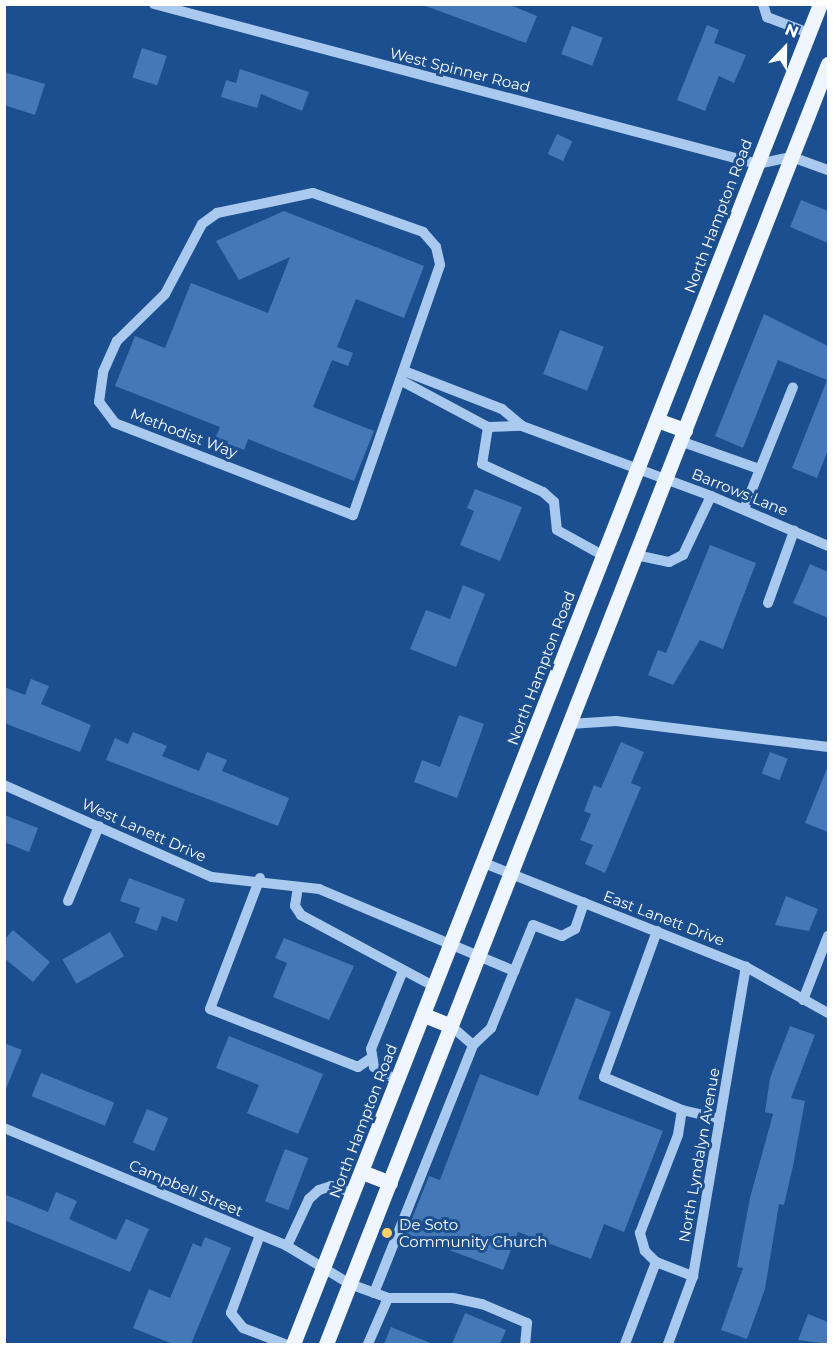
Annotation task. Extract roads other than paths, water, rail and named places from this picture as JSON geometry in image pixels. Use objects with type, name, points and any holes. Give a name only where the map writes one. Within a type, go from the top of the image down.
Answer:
[{"type":"main road","name":"North Hampton Road","points":[[293,1344],[363,1172],[820,4]]},
{"type":"main road","points":[[326,1344],[636,555],[668,479],[683,435],[828,64]]},
{"type":"main road","points":[[657,420],[683,435]]},
{"type":"main road","points":[[424,1016],[451,1026]]},
{"type":"main road","points":[[363,1172],[390,1183]]},
{"type":"street","name":"West Spinner Road","points":[[154,4],[758,164]]},
{"type":"street","points":[[763,4],[767,17],[809,33]]},
{"type":"street","points":[[758,164],[792,157],[828,170]]},
{"type":"street","name":"Methodist Way","points":[[313,193],[423,232],[436,248],[440,265],[402,376],[352,515],[115,423],[99,402],[103,372],[117,341],[165,294],[202,224],[217,213],[313,193]]},
{"type":"street","points":[[402,376],[488,427],[522,426]]},
{"type":"street","points":[[402,376],[502,409],[522,426],[638,468]]},
{"type":"street","points":[[744,509],[793,387]]},
{"type":"street","points":[[488,427],[482,464],[543,492],[554,502],[557,530],[604,556]]},
{"type":"street","points":[[683,435],[759,469]]},
{"type":"street","name":"Barrows Lane","points":[[638,468],[744,509],[828,546]]},
{"type":"street","points":[[636,555],[669,562],[683,555],[711,496]]},
{"type":"street","points":[[768,603],[797,532]]},
{"type":"street","points":[[570,724],[664,725],[828,747]]},
{"type":"street","name":"West Lanett Drive","points":[[4,785],[212,877],[260,878],[298,887],[319,889],[514,971]]},
{"type":"street","points":[[68,901],[99,826]]},
{"type":"street","name":"East Lanett Drive","points":[[484,862],[510,876],[746,967],[828,1013]]},
{"type":"street","points":[[260,878],[210,1009],[358,1067],[370,1059],[402,973]]},
{"type":"street","points":[[298,887],[296,906],[301,915],[402,973],[435,987]]},
{"type":"street","points":[[374,1293],[473,1046],[491,1028],[533,925],[562,936],[575,929],[584,903]]},
{"type":"street","points":[[657,931],[604,1077],[682,1110],[720,1119]]},
{"type":"street","points":[[803,1000],[828,936]]},
{"type":"street","name":"North Lyndalyn Avenue","points":[[668,1344],[693,1276],[746,967]]},
{"type":"street","points":[[451,1026],[473,1046]]},
{"type":"street","points":[[370,1059],[398,1081]]},
{"type":"street","points":[[682,1110],[678,1135],[640,1233],[645,1251],[656,1262],[693,1276]]},
{"type":"street","name":"Campbell Street","points":[[4,1128],[287,1246],[326,1266],[350,1284],[388,1299]]},
{"type":"street","points":[[287,1246],[309,1199],[319,1190],[331,1186],[354,1193]]},
{"type":"street","points":[[260,1235],[231,1313],[243,1328],[285,1344]]},
{"type":"street","points":[[625,1344],[656,1262]]},
{"type":"street","points":[[368,1344],[388,1299],[453,1298],[482,1304],[526,1323],[525,1344]]},
{"type":"place","name":"De Soto Community Church","points":[[387,1233]]}]
